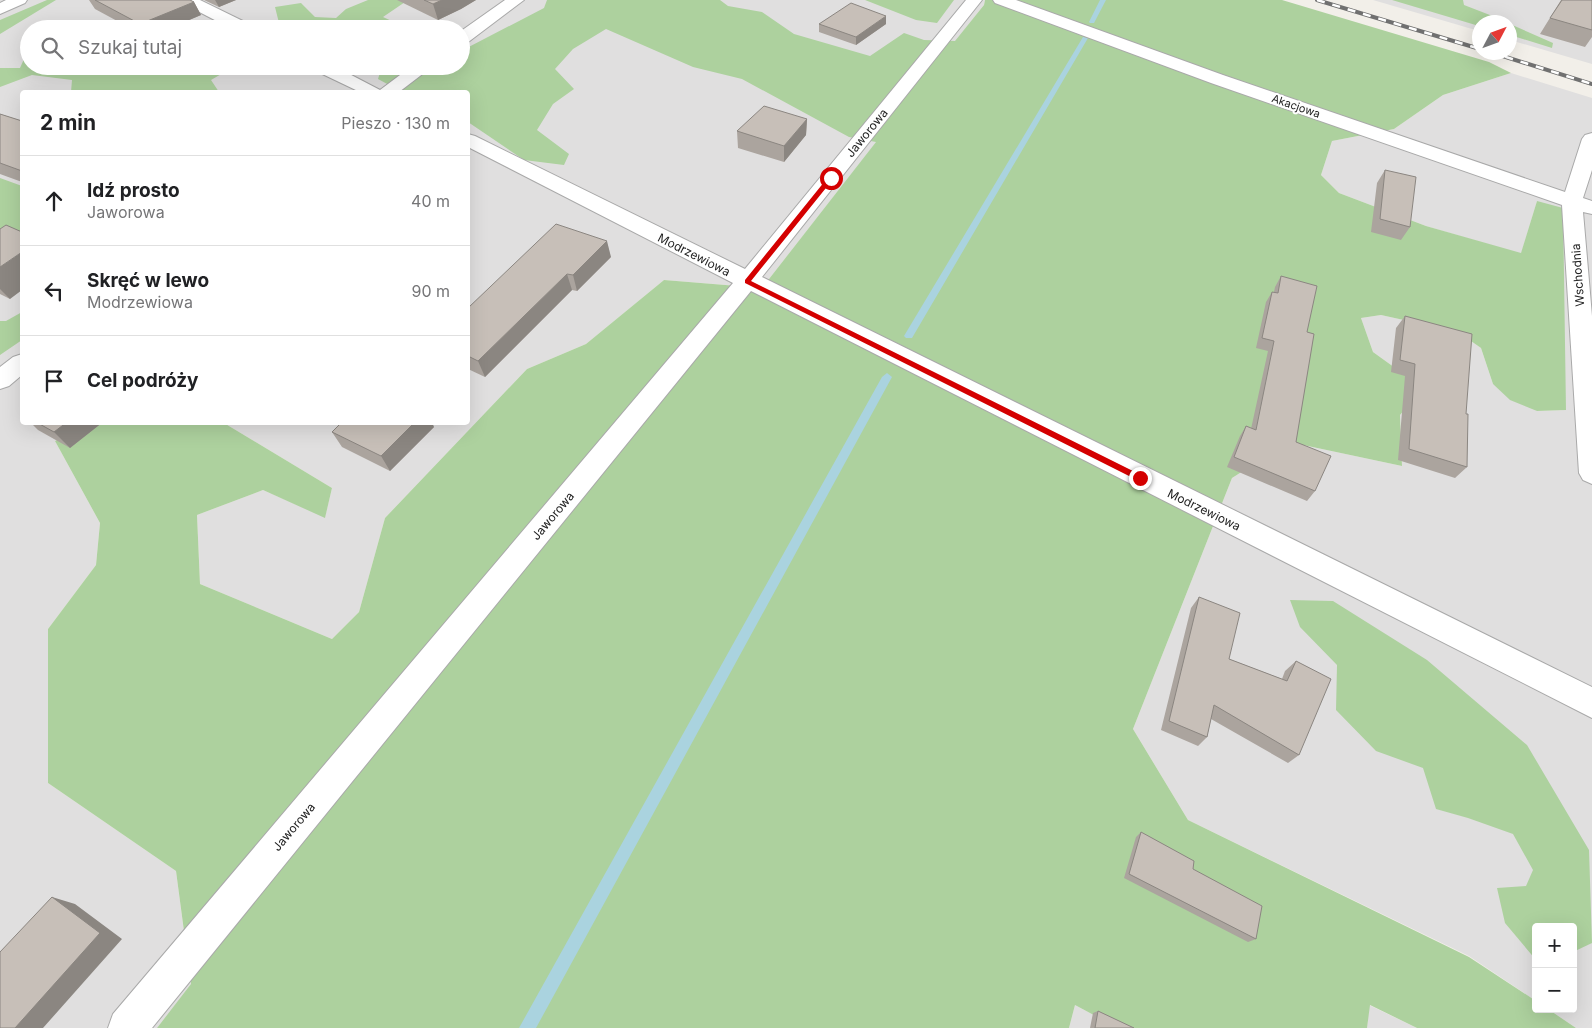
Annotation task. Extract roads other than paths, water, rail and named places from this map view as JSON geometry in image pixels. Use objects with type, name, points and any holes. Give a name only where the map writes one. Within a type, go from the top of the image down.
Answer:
[{"type":"street","points":[[0,9],[19,0]]},
{"type":"street","points":[[188,0],[228,20]]},
{"type":"street","points":[[470,33],[516,0]]},
{"type":"street","name":"Jaworowa","points":[[127,1028],[747,282],[974,0]]},
{"type":"street","name":"Akacjowa","points":[[1001,0],[1217,79],[1582,204]]},
{"type":"street","points":[[338,75],[369,90]]},
{"type":"street","points":[[391,90],[412,75]]},
{"type":"street","name":"Wschodnia","points":[[1592,139],[1582,204],[1592,473]]},
{"type":"street","name":"Modrzewiowa","points":[[470,141],[747,282],[1592,703]]},
{"type":"street","points":[[0,380],[20,365]]},
{"type":"waterway","points":[[1092,22],[1103,0]]},
{"type":"waterway","points":[[909,336],[1085,38]]},
{"type":"waterway","points":[[527,1028],[887,377]]},
{"type":"railway","points":[[1317,0],[1472,47]]},
{"type":"railway","points":[[1516,60],[1592,84]]}]
